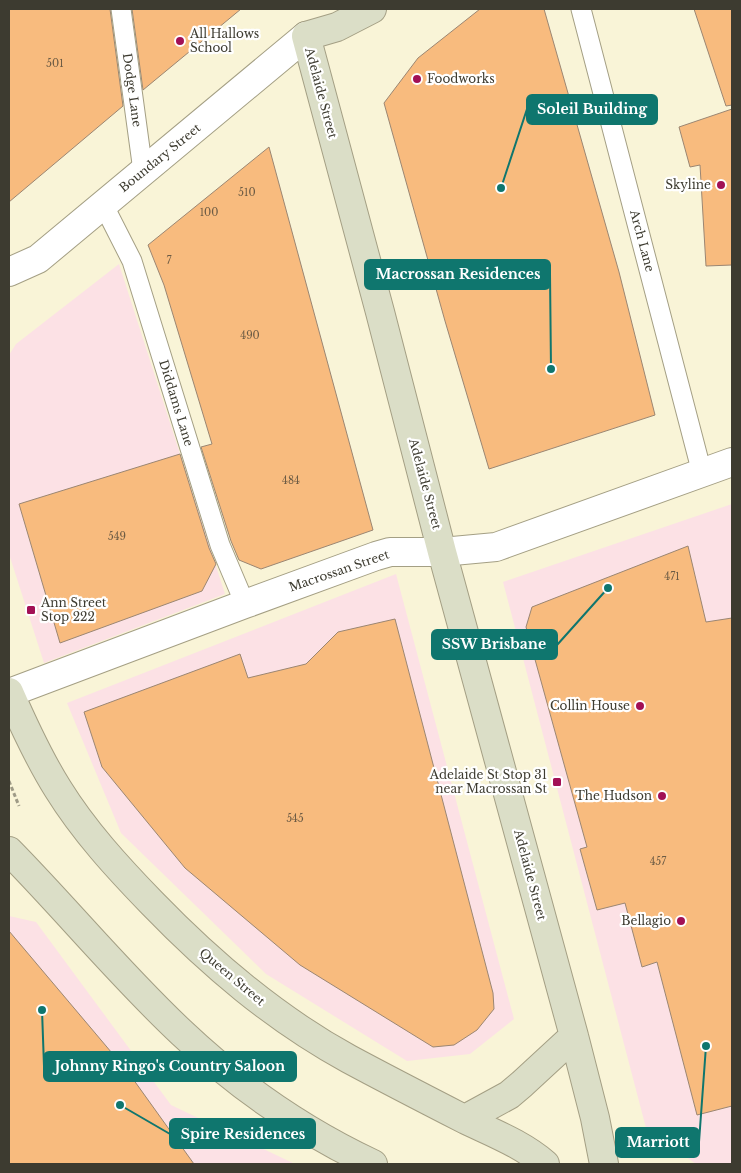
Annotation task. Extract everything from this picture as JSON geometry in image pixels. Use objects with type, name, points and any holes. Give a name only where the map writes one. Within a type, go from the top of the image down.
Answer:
[{"type":"street","name":"Boundary Street","points":[[9,272],[38,259],[306,36],[322,9]]},
{"type":"street","name":"Boundary Street","points":[[306,36],[337,27],[372,9]]},
{"type":"street","name":"Adelaide Street","points":[[306,36],[442,552],[574,1036],[595,1118],[604,1164]]},
{"type":"street","name":"Macrossan Street","points":[[9,692],[390,552],[442,552],[485,548],[512,542],[732,462]]},
{"type":"street","name":"Queen Street","points":[[9,692],[58,789],[80,820],[134,885],[205,956],[248,992],[320,1043],[465,1119],[523,1147],[545,1164]]},
{"type":"street","points":[[9,851],[182,1033],[221,1068],[263,1100],[309,1131],[372,1164]]},
{"type":"street","points":[[465,1119],[509,1095],[574,1036]]},
{"type":"lane","name":"Dodge Lane","points":[[121,9],[143,171]]},
{"type":"lane","name":"Arch Lane","points":[[581,9],[702,473]]},
{"type":"lane","name":"Diddams Lane","points":[[103,204],[132,261],[220,546],[245,604]]},
{"type":"path","points":[[9,781],[19,806]]},
{"type":"shaded area","points":[[119,264],[225,594],[44,663],[9,554],[9,355],[16,344]]},
{"type":"shaded area","points":[[732,504],[732,1164],[696,1164],[646,1128],[503,582]]},
{"type":"shaded area","points":[[396,574],[514,1019],[470,1054],[407,1061],[266,974],[121,833],[67,703]]},
{"type":"shaded area","points":[[9,916],[36,922],[171,1105],[295,1164],[9,1164]]},
{"type":"building","points":[[9,9],[110,9],[123,106],[9,202]]},
{"type":"building","name":"All Hallows School","points":[[132,9],[241,9],[143,90]]},
{"type":"building","points":[[480,9],[544,9],[619,272],[655,415],[489,469],[384,103],[418,58]]},
{"type":"building","points":[[694,9],[732,9],[732,105],[726,106]]},
{"type":"building","points":[[732,109],[732,265],[706,266],[700,165],[690,167],[679,127]]},
{"type":"building","points":[[269,147],[373,530],[261,569],[239,560],[231,541],[201,447],[212,444],[164,285],[148,245]]},
{"type":"building","points":[[180,454],[209,548],[216,564],[202,591],[60,643],[19,504]]},
{"type":"building","points":[[688,546],[706,622],[732,618],[732,1106],[697,1115],[657,962],[642,967],[625,903],[597,910],[580,849],[587,847],[526,627],[532,607]]},
{"type":"building","points":[[395,619],[493,993],[494,1009],[477,1030],[454,1045],[433,1047],[300,965],[185,868],[102,767],[84,712],[240,654],[248,678],[306,664],[338,632]]},
{"type":"building","points":[[9,931],[128,1072],[194,1164],[9,1164]]},
{"type":"place","name":"All Hallows School","points":[[180,41]]},
{"type":"place","name":"Foodworks","points":[[417,79]]},
{"type":"place","name":"Skyline","points":[[721,185]]},
{"type":"place","name":"Soleil Building","points":[[501,188]]},
{"type":"place","name":"Macrossan Residences","points":[[551,369]]},
{"type":"place","name":"SSW Brisbane","points":[[608,588]]},
{"type":"place","name":"Ann Street Stop 222","points":[[31,610]]},
{"type":"place","name":"Collin House","points":[[640,706]]},
{"type":"place","name":"Adelaide St Stop 31 near Macrossan St","points":[[557,782]]},
{"type":"place","name":"The Hudson","points":[[662,796]]},
{"type":"place","name":"Bellagio","points":[[681,921]]},
{"type":"place","name":"Johnny Ringo's Country Saloon","points":[[42,1010]]},
{"type":"place","name":"Marriott","points":[[706,1046]]},
{"type":"place","name":"Spire Residences","points":[[120,1105]]}]
